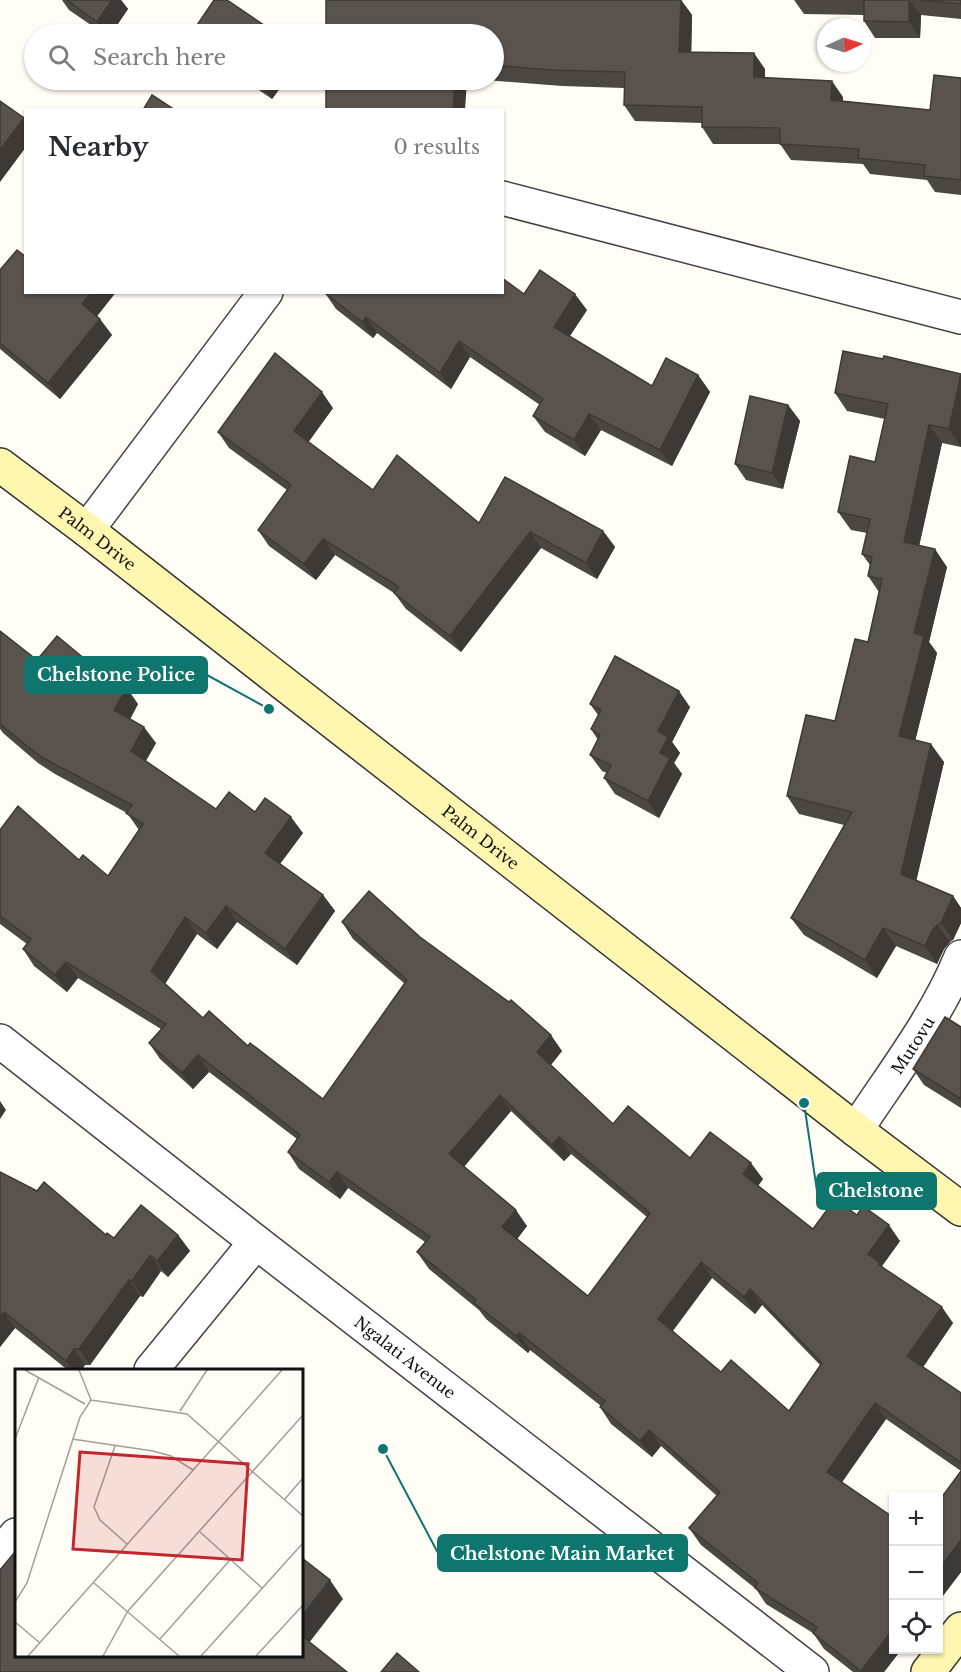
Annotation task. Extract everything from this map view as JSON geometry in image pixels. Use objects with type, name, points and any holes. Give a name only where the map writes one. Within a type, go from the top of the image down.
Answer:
[{"type":"street","points":[[504,199],[961,317]]},
{"type":"street","points":[[87,530],[264,294]]},
{"type":"street","name":"Palm Drive","points":[[0,465],[87,530],[856,1130],[961,1209]]},
{"type":"street","name":"Mutovu","points":[[856,1130],[924,1027],[961,957]]},
{"type":"street","name":"Ngalati Avenue","points":[[0,1041],[812,1672]]},
{"type":"street","points":[[153,1369],[256,1242]]},
{"type":"street","points":[[0,1555],[15,1536]]},
{"type":"street","points":[[928,1672],[961,1629]]},
{"type":"building","points":[[67,0],[112,0],[97,22]]},
{"type":"building","points":[[214,0],[227,0],[262,24],[198,24]]},
{"type":"building","points":[[326,0],[681,0],[679,52],[754,53],[754,77],[832,81],[831,100],[930,110],[934,75],[961,78],[961,180],[924,176],[925,165],[858,158],[859,149],[780,144],[780,128],[702,127],[702,107],[624,105],[625,72],[504,66],[504,24],[326,24]]},
{"type":"building","points":[[864,0],[909,0],[909,22],[871,21],[871,18],[864,18]]},
{"type":"building","points":[[921,0],[961,0],[961,4]]},
{"type":"building","points":[[326,90],[454,90],[453,108],[326,108]]},
{"type":"building","points":[[152,95],[172,108],[144,108]]},
{"type":"building","points":[[0,101],[24,118],[0,150]]},
{"type":"building","points":[[17,250],[24,255],[24,294],[90,294],[82,304],[100,319],[48,383],[0,343],[0,270]]},
{"type":"building","points":[[540,270],[575,294],[554,327],[652,386],[666,358],[698,375],[660,450],[589,414],[574,440],[533,416],[543,399],[459,341],[440,373],[366,317],[362,322],[326,294],[504,294],[504,279],[524,294]]},
{"type":"building","points":[[843,351],[883,359],[884,356],[961,374],[949,429],[929,425],[904,542],[935,549],[914,633],[924,636],[899,736],[931,744],[901,874],[953,896],[941,923],[932,931],[925,946],[883,928],[865,960],[791,918],[852,812],[787,796],[806,715],[835,721],[855,639],[868,642],[882,579],[868,576],[872,557],[862,554],[870,519],[838,512],[850,456],[875,462],[888,404],[835,393]]},
{"type":"building","points":[[275,353],[322,392],[294,431],[373,490],[397,455],[479,523],[505,477],[603,531],[586,563],[530,532],[450,636],[394,593],[399,587],[323,539],[304,564],[258,530],[291,485],[218,432]]},
{"type":"building","points":[[750,396],[788,405],[772,473],[735,464]]},
{"type":"building","points":[[0,631],[37,660],[57,636],[109,679],[127,688],[114,710],[144,727],[131,751],[216,809],[229,792],[255,812],[265,798],[291,817],[265,853],[323,895],[285,949],[226,906],[206,933],[185,917],[151,971],[203,1018],[209,1011],[248,1046],[250,1043],[323,1099],[407,980],[342,922],[369,891],[420,937],[509,1002],[511,1000],[551,1035],[537,1052],[613,1124],[628,1106],[690,1158],[710,1132],[751,1163],[743,1174],[813,1229],[835,1199],[857,1215],[863,1206],[889,1225],[868,1254],[880,1263],[879,1265],[942,1307],[907,1356],[961,1393],[961,1463],[875,1403],[827,1472],[889,1515],[889,1635],[861,1671],[813,1633],[817,1627],[755,1588],[758,1583],[689,1528],[720,1492],[649,1430],[640,1441],[600,1407],[605,1401],[519,1333],[516,1336],[474,1303],[476,1300],[417,1252],[430,1237],[337,1172],[329,1182],[288,1152],[300,1135],[198,1055],[182,1073],[149,1043],[166,1024],[66,962],[55,975],[23,949],[31,939],[0,916],[0,830],[18,806],[79,860],[83,855],[108,876],[143,824],[126,813],[132,805],[43,758],[0,724]],"holes":[[[500,1095],[552,1145],[559,1137],[650,1213],[588,1296],[502,1227],[516,1210],[449,1154]],[[701,1262],[744,1297],[750,1289],[822,1363],[789,1411],[731,1360],[721,1372],[658,1319]]]},
{"type":"building","points":[[615,656],[679,691],[658,731],[668,737],[660,753],[670,758],[648,801],[604,778],[611,765],[590,755],[600,735],[591,729],[601,710],[590,704]]},
{"type":"building","points":[[945,1017],[961,1027],[961,1099],[913,1069]]},
{"type":"building","points":[[0,1172],[37,1191],[44,1182],[106,1235],[107,1233],[114,1238],[141,1205],[178,1235],[157,1261],[150,1255],[79,1349],[74,1349],[66,1361],[4,1312],[0,1317]]},
{"type":"building","points":[[961,1471],[961,1540],[943,1564],[943,1546],[943,1496]]},
{"type":"building","points":[[14,1553],[15,1657],[303,1657],[303,1637],[347,1672],[0,1672],[0,1570]]},
{"type":"building","points":[[303,1559],[330,1580],[303,1615]]},
{"type":"building","points":[[397,1653],[419,1672],[381,1672]]},
{"type":"place","name":"Chelstone Police","points":[[269,709]]},
{"type":"place","name":"Chelstone","points":[[804,1103]]},
{"type":"place","name":"Chelstone Main Market","points":[[383,1449]]}]
